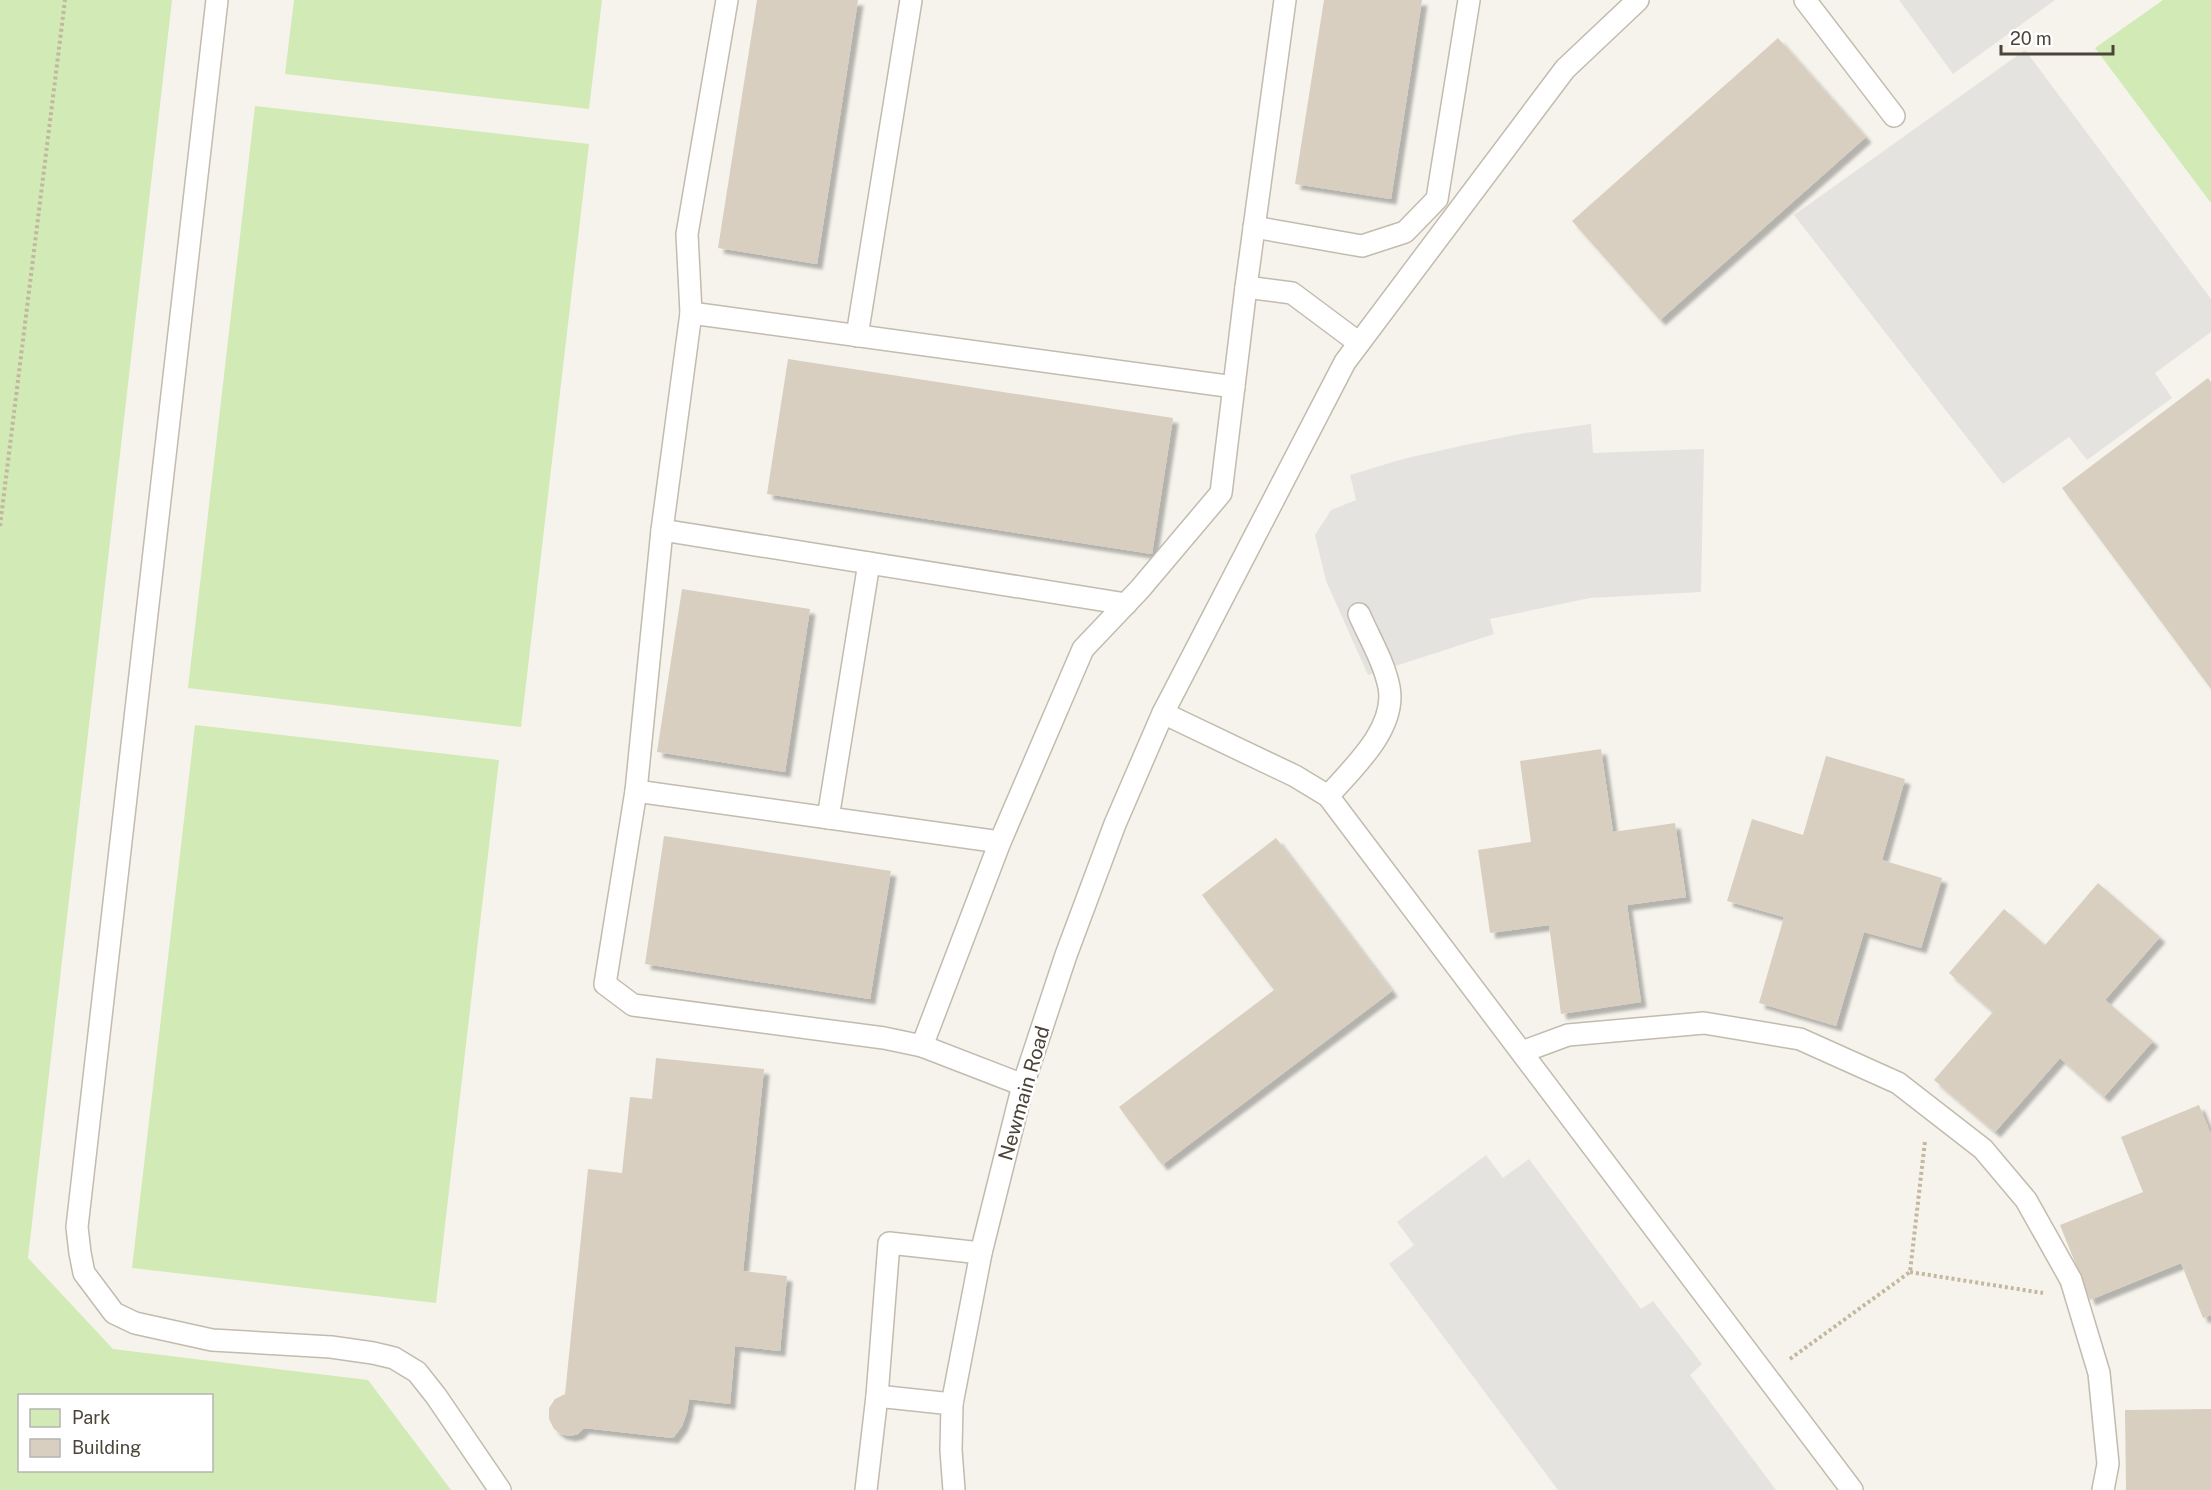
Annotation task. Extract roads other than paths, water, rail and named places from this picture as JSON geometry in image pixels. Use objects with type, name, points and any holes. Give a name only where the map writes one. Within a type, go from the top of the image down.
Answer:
[{"type":"lane","points":[[217,0],[77,1227],[80,1253],[84,1273],[98,1294],[114,1313],[135,1323],[212,1340],[331,1347],[394,1358],[417,1372],[500,1490]]},
{"type":"lane","points":[[727,0],[687,234],[691,313],[662,530],[636,791],[605,984],[633,1005],[884,1038],[922,1046],[1023,1085]]},
{"type":"lane","points":[[857,336],[911,0]]},
{"type":"lane","points":[[922,1046],[1000,842],[1083,649],[1126,604],[1221,493],[1246,287],[1286,0]]},
{"type":"lane","points":[[1254,227],[1362,246],[1405,232],[1437,199],[1469,0]]},
{"type":"lane","name":"Newmain Road","points":[[954,1490],[951,1450],[952,1404],[981,1252],[1023,1085],[1070,944],[1115,824],[1163,714],[1345,363],[1564,69],[1638,0]]},
{"type":"lane","points":[[1805,0],[1894,116]]},
{"type":"lane","points":[[1246,287],[1292,293],[1359,344]]},
{"type":"lane","points":[[691,313],[1234,387]]},
{"type":"lane","points":[[662,530],[1126,604]]},
{"type":"lane","points":[[828,818],[869,563]]},
{"type":"lane","points":[[1328,796],[1354,767],[1383,728],[1390,706],[1390,690],[1386,675],[1359,614]]},
{"type":"lane","points":[[1163,714],[1295,776],[1328,796],[1852,1490]]},
{"type":"lane","points":[[636,791],[1000,842]]},
{"type":"lane","points":[[1522,1052],[1568,1035],[1704,1023],[1800,1038],[1898,1083],[1983,1149],[2026,1200],[2071,1280],[2099,1373],[2108,1464],[2103,1490]]},
{"type":"lane","points":[[866,1490],[877,1396],[889,1243],[981,1252]]},
{"type":"lane","points":[[877,1396],[952,1404]]}]
